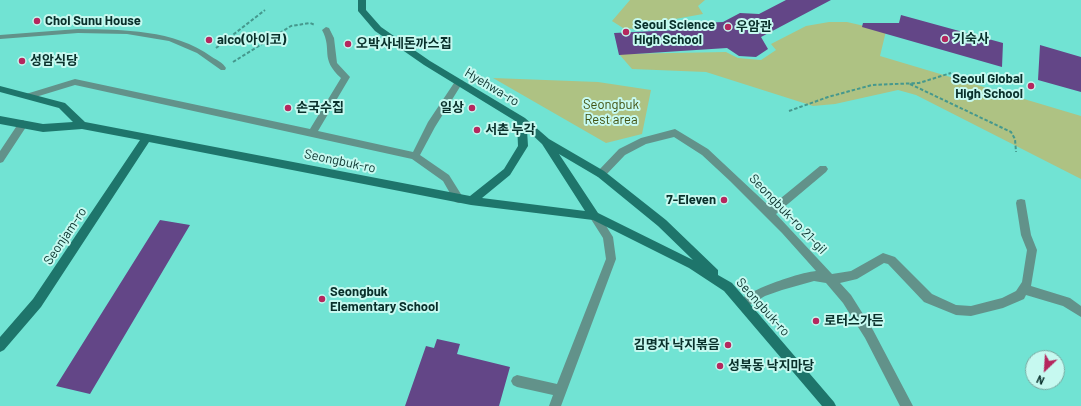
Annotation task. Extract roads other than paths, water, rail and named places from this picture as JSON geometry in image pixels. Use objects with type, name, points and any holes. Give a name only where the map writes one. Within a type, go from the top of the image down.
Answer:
[{"type":"main road","name":"Hyehwa-ro","points":[[362,0],[362,11],[378,29],[459,82],[522,120],[544,141],[594,216]]},
{"type":"main road","points":[[0,89],[62,105],[82,125]]},
{"type":"main road","name":"Seongbuk-ro","points":[[0,120],[43,128],[82,125],[201,147],[459,199],[594,216],[693,265],[728,287],[830,406]]},
{"type":"main road","points":[[471,201],[507,172],[523,146],[522,120]]},
{"type":"main road","name":"Seonjam-ro","points":[[0,346],[37,303],[147,137]]},
{"type":"main road","points":[[544,141],[601,174],[662,223],[728,287]]},
{"type":"street","name":"Seongbuk-ro","points":[[312,134],[346,77],[333,65],[331,37],[326,30]]},
{"type":"street","points":[[29,96],[75,82],[415,156],[446,178],[459,199]]},
{"type":"street","points":[[415,156],[431,125],[459,82]]},
{"type":"street","points":[[0,159],[23,124]]},
{"type":"street","name":"Seongbuk-ro 21-gil","points":[[601,174],[622,152],[644,141],[675,133],[705,152],[770,213],[847,299],[865,328],[907,406]]},
{"type":"street","points":[[770,213],[823,169]]},
{"type":"street","points":[[743,304],[762,292],[814,276],[830,279],[853,276],[883,258],[891,260],[928,298],[956,310],[971,311],[1003,303],[1020,295],[1027,283],[1032,250],[1026,235],[1021,203]]},
{"type":"street","points":[[555,406],[611,259],[608,237],[594,216]]},
{"type":"street","points":[[1024,289],[1066,302],[1081,312]]},
{"type":"street","points":[[517,381],[560,391]]},
{"type":"lane","points":[[0,37],[78,31],[127,32],[170,38],[199,51],[223,68]]},
{"type":"place","name":"Choi Sunu House","points":[[37,21]]},
{"type":"place","name":"우암관","points":[[728,27]]},
{"type":"place","name":"Seoul Science High School","points":[[626,32]]},
{"type":"place","name":"기숙사","points":[[945,39]]},
{"type":"place","name":"aico(아이코)","points":[[209,40]]},
{"type":"place","name":"오박사네돈까스집","points":[[348,44]]},
{"type":"place","name":"성암식당","points":[[22,61]]},
{"type":"place","name":"Seoul Global High School","points":[[1031,86]]},
{"type":"place","name":"손국수집","points":[[288,108]]},
{"type":"place","name":"일상","points":[[472,108]]},
{"type":"place","name":"서촌 누각","points":[[477,130]]},
{"type":"place","name":"7-Eleven","points":[[724,200]]},
{"type":"place","name":"Seongbuk Elementary School","points":[[322,299]]},
{"type":"place","name":"로터스가든","points":[[816,321]]},
{"type":"place","name":"김명자 낙지볶음","points":[[728,345]]},
{"type":"place","name":"성북동 낙지마당","points":[[720,366]]},
{"type":"park label","name":"Seongbuk Rest area","points":[[611,112]]}]
